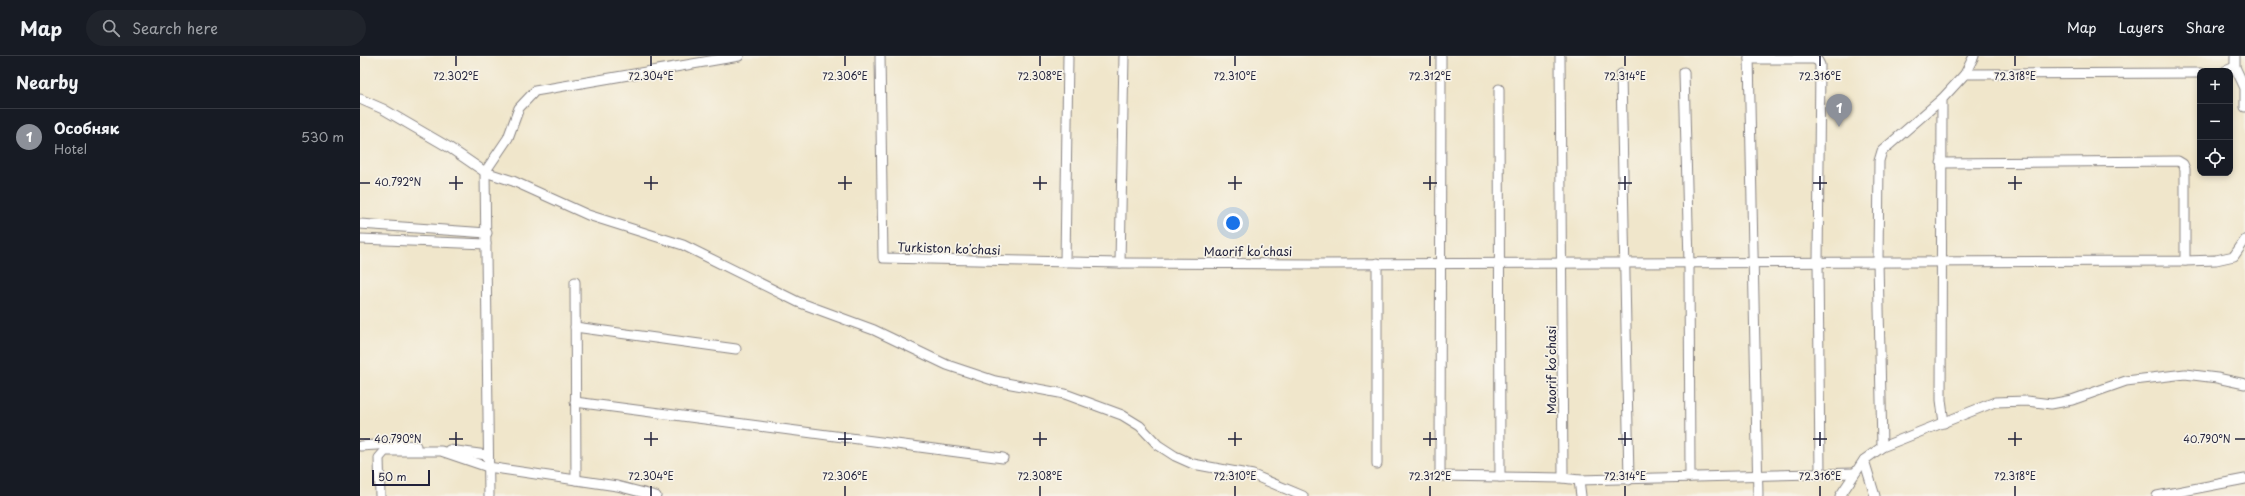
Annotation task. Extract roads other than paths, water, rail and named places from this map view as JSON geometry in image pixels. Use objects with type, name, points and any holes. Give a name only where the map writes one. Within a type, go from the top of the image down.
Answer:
[{"type":"street","points":[[488,496],[487,233],[485,172],[508,138],[519,108],[535,91],[739,56]]},
{"type":"street","name":"Turkiston koʻchasi","points":[[880,56],[882,258],[1120,263]]},
{"type":"street","points":[[1065,262],[1068,56]]},
{"type":"street","points":[[1120,263],[1124,56]]},
{"type":"street","points":[[1441,56],[1439,263],[1440,476],[1629,480],[1854,473]]},
{"type":"street","points":[[1560,56],[1563,263]]},
{"type":"street","points":[[1882,448],[1878,261],[1879,161],[1882,151],[1942,99],[1965,74],[1974,56]]},
{"type":"street","points":[[2236,56],[2235,68],[2245,88],[2245,107]]},
{"type":"street","points":[[1758,496],[1759,475],[1749,58],[1814,58],[1818,61],[1820,473]]},
{"type":"street","points":[[1684,72],[1689,263],[1690,478]]},
{"type":"street","points":[[1965,74],[2197,73]]},
{"type":"street","points":[[1621,74],[1629,480]]},
{"type":"street","points":[[1499,89],[1501,263],[1500,477]]},
{"type":"street","points":[[360,99],[383,108],[450,148],[485,172],[513,181],[588,215],[683,245],[798,302],[874,330],[947,365],[995,381],[1065,394],[1122,415],[1140,426],[1158,444],[1175,456],[1193,464],[1253,475],[1303,496]]},
{"type":"street","points":[[1942,99],[1941,400],[1944,423]]},
{"type":"street","points":[[1941,163],[2178,161],[2183,164],[2185,169],[2185,261]]},
{"type":"street","points":[[360,224],[487,233]]},
{"type":"street","points":[[360,239],[486,244]]},
{"type":"street","name":"Maorif koʻchasi","points":[[1120,263],[2185,261],[2216,260],[2234,256],[2245,240]]},
{"type":"street","points":[[1377,263],[1377,464]]},
{"type":"street","name":"Maorif koʻchasi","points":[[1563,263],[1563,478]]},
{"type":"street","points":[[575,282],[576,480]]},
{"type":"street","points":[[575,327],[736,349]]},
{"type":"street","points":[[1840,496],[1864,460],[1882,448],[1995,402],[2028,400],[2051,404],[2072,400],[2126,381],[2185,374],[2217,378],[2245,384]]},
{"type":"street","points":[[575,402],[1003,458]]},
{"type":"street","points":[[360,446],[393,444],[487,455]]},
{"type":"street","points":[[380,496],[379,458],[385,451],[441,451],[488,467],[617,486],[656,496]]},
{"type":"street","points":[[1864,460],[1875,496]]},
{"type":"street","points":[[2157,496],[2245,479]]},
{"type":"street","points":[[1579,480],[1581,496]]},
{"type":"place","name":"Особняк","points":[[1839,127]]}]
